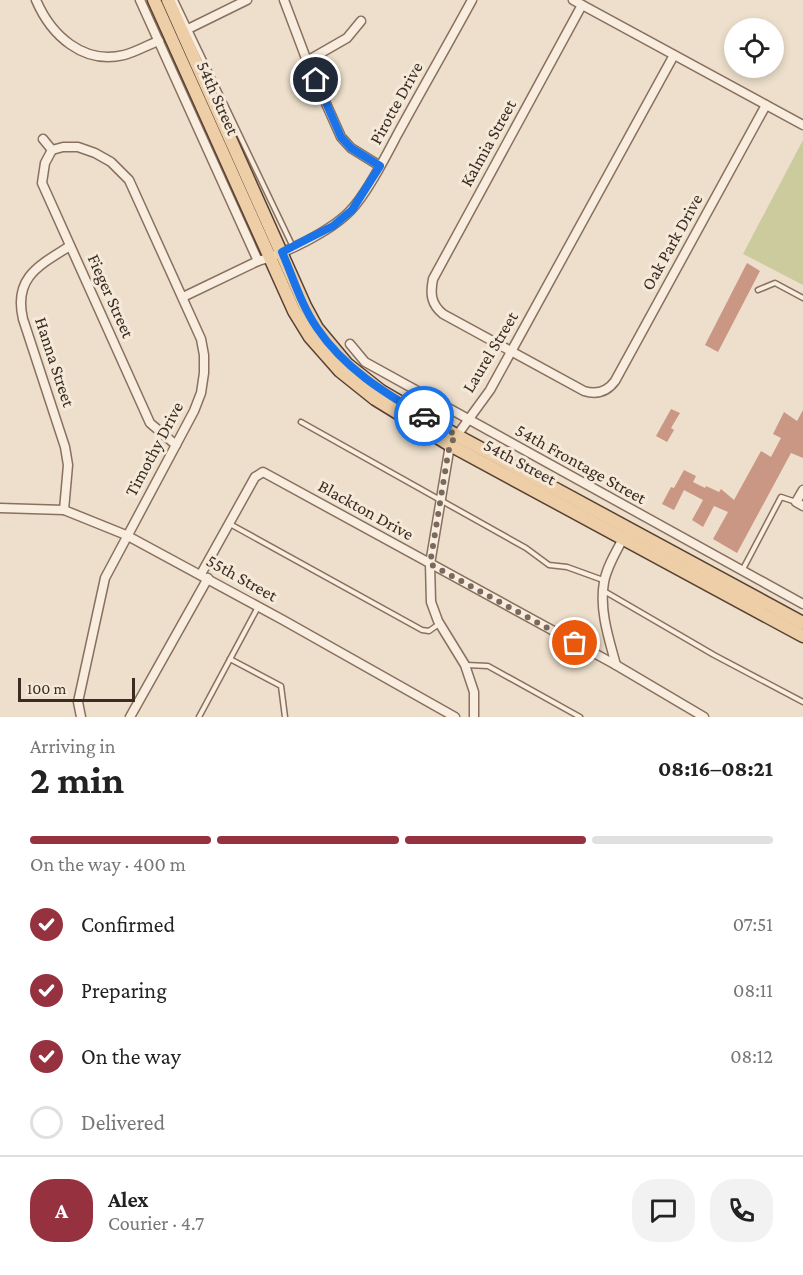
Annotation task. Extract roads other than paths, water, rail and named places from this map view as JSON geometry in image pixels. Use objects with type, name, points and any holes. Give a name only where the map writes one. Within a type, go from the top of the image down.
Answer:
[{"type":"main road","name":"54th Street","points":[[154,0],[263,259],[310,337],[340,371],[375,399],[803,623]]},
{"type":"main road","name":"54th Street","points":[[168,0],[287,249],[304,306],[317,328],[347,364],[381,391],[453,440]]},
{"type":"main road","name":"54th Street","points":[[626,532],[803,636]]},
{"type":"street","points":[[36,0],[51,27],[61,38],[84,52],[101,56],[118,56],[159,41]]},
{"type":"street","points":[[140,0],[263,259]]},
{"type":"street","points":[[188,29],[247,0]]},
{"type":"street","points":[[284,0],[307,61],[341,137],[351,148],[380,166]]},
{"type":"street","name":"Pirotte Drive","points":[[183,297],[333,226],[352,210],[380,166],[472,0]]},
{"type":"street","points":[[573,0],[803,125]]},
{"type":"street","name":"Kalmia Street","points":[[512,351],[443,314],[431,299],[430,290],[433,279],[582,5]]},
{"type":"street","points":[[307,61],[347,38],[361,21]]},
{"type":"street","name":"Laurel Street","points":[[474,717],[474,692],[465,665],[440,624],[431,602],[430,564],[440,500],[453,440],[490,390],[674,55]]},
{"type":"street","name":"Oak Park Drive","points":[[512,351],[584,391],[603,392],[615,381],[766,105]]},
{"type":"street","points":[[43,139],[52,150]]},
{"type":"street","name":"Timothy Drive","points":[[52,150],[78,147],[95,153],[111,162],[129,180],[183,297],[201,339],[204,355],[204,373],[196,408],[105,578],[78,702],[81,717]]},
{"type":"street","name":"Fieger Street","points":[[52,150],[43,170],[42,183],[150,423],[176,445]]},
{"type":"street","name":"Hanna Street","points":[[64,510],[68,465],[65,447],[23,319],[21,304],[26,282],[34,269],[70,246]]},
{"type":"street","name":"54th Frontage Street","points":[[350,344],[365,362],[466,420],[803,604]]},
{"type":"street","name":"Blackton Drive","points":[[228,523],[255,477],[263,472],[616,665],[704,717]]},
{"type":"street","points":[[800,504],[803,490]]},
{"type":"street","name":"55th Street","points":[[0,508],[64,510],[126,535],[204,576],[455,717]]},
{"type":"street","points":[[130,717],[204,576],[228,523]]},
{"type":"street","points":[[616,665],[604,620],[603,585],[626,532]]},
{"type":"lane","points":[[175,0],[287,249]]},
{"type":"lane","points":[[758,290],[776,284],[803,298]]},
{"type":"lane","points":[[301,422],[526,548],[549,565],[567,567],[603,585],[714,655],[803,702]]},
{"type":"lane","points":[[742,571],[781,497],[800,504]]},
{"type":"lane","points":[[228,523],[423,630],[429,631],[440,624]]},
{"type":"lane","points":[[199,717],[258,607]]},
{"type":"lane","points":[[230,659],[281,687],[285,717]]},
{"type":"lane","points":[[465,665],[488,666],[580,717]]}]
